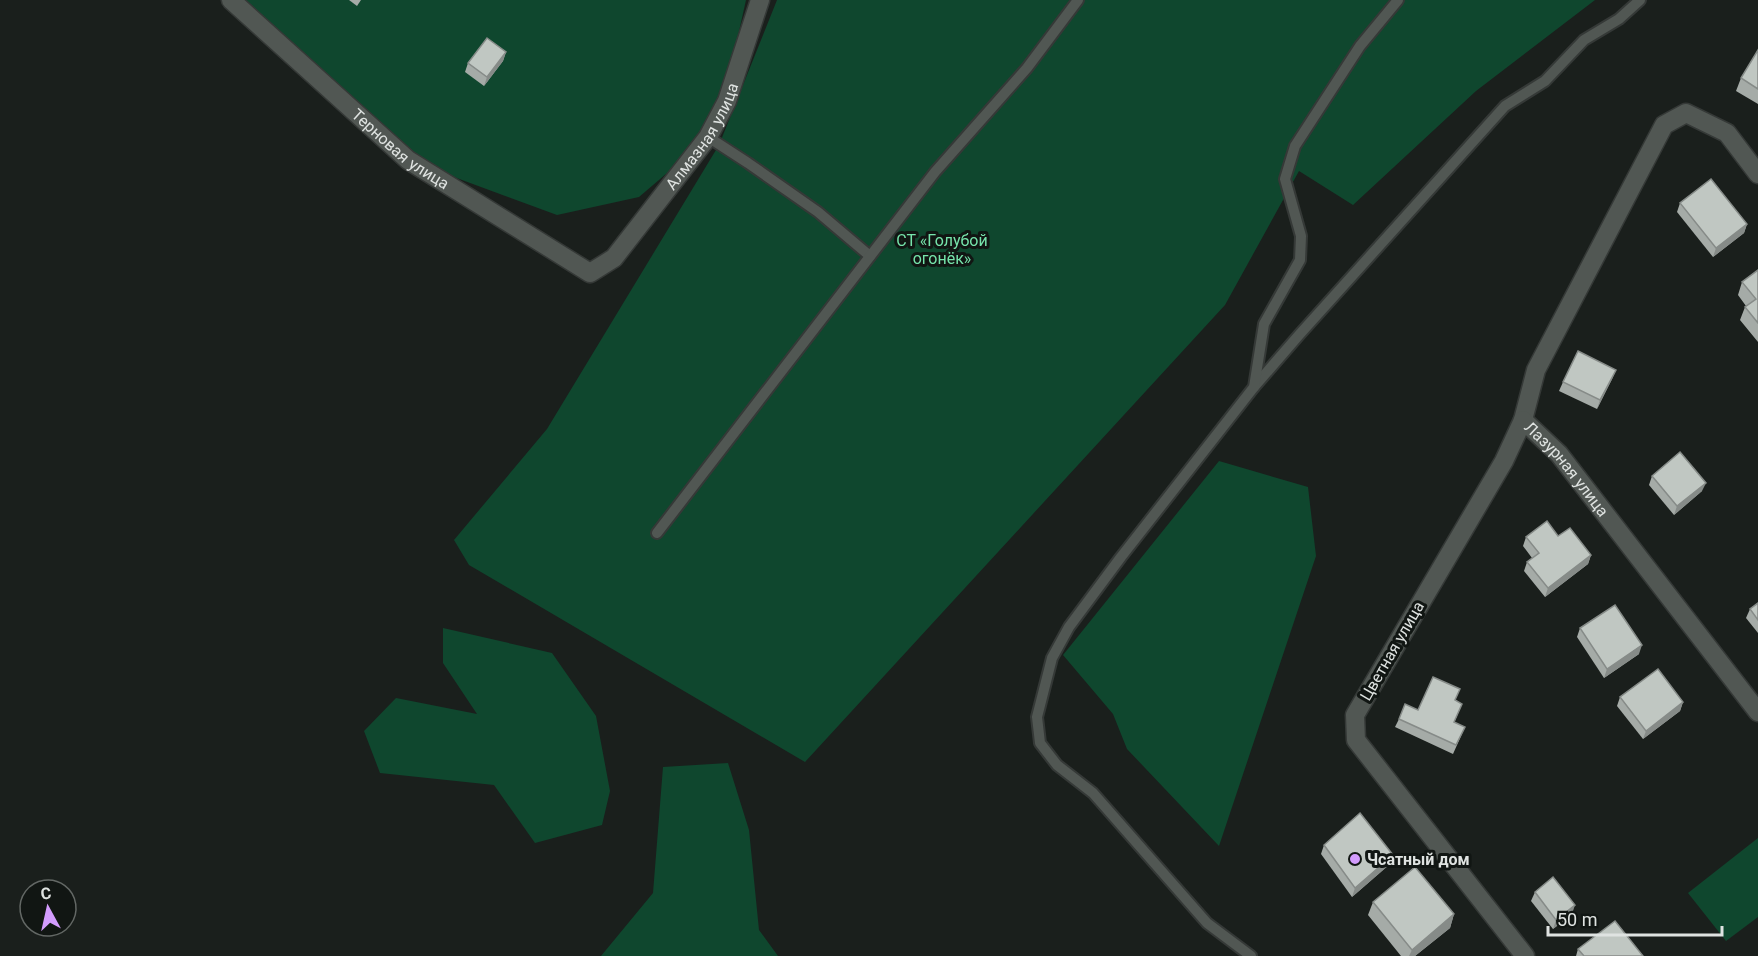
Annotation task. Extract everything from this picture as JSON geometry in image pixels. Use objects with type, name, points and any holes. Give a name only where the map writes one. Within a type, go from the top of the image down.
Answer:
[{"type":"street","name":"Терновая улица","points":[[231,0],[408,159],[590,273],[614,258]]},
{"type":"street","name":"Алмазная улица","points":[[614,258],[708,137],[727,101],[760,0]]},
{"type":"street","name":"Лазурная улица","points":[[1758,174],[1727,133],[1686,113],[1664,126],[1536,370],[1523,420],[1559,454],[1758,712]]},
{"type":"street","name":"Цветная улица","points":[[1523,420],[1504,461],[1355,715],[1356,740],[1525,956]]},
{"type":"lane","points":[[657,533],[935,172],[1027,68],[1078,0]]},
{"type":"lane","points":[[1254,387],[1264,324],[1300,260],[1301,236],[1285,179],[1296,146],[1360,46],[1398,0]]},
{"type":"lane","points":[[1251,956],[1207,923],[1093,794],[1057,765],[1040,743],[1037,717],[1052,658],[1069,627],[1121,557],[1254,387],[1299,335],[1505,106],[1545,81],[1584,40],[1620,19],[1640,0]]},
{"type":"lane","points":[[708,137],[818,212],[870,256]]},
{"type":"green space","points":[[233,0],[746,0],[732,63],[709,118],[680,162],[639,197],[557,215],[408,160]]},
{"type":"green space","name":"СТ «Голубой огонёк»","points":[[777,0],[1595,0],[1476,91],[1353,205],[1299,171],[1225,305],[805,762],[469,565],[454,540],[547,429],[719,145]]},
{"type":"green space","points":[[1219,461],[1308,487],[1316,556],[1219,846],[1127,749],[1113,714],[1063,655]]},
{"type":"green space","points":[[443,628],[552,653],[596,716],[610,791],[602,825],[535,843],[494,785],[380,773],[364,731],[396,698],[477,714],[443,663]]},
{"type":"green space","points":[[728,763],[749,830],[759,930],[778,956],[601,956],[653,893],[663,767]]},
{"type":"green space","points":[[1758,838],[1758,917],[1726,941],[1688,893]]},
{"type":"building","points":[[487,38],[506,52],[487,77],[468,63]]},
{"type":"building","points":[[1758,50],[1758,89],[1741,78]]},
{"type":"building","points":[[1711,179],[1747,224],[1716,248],[1680,203]]},
{"type":"building","points":[[1758,270],[1758,323],[1745,307],[1756,299],[1742,282]]},
{"type":"building","points":[[1578,351],[1616,370],[1600,400],[1563,382]]},
{"type":"building","points":[[1680,452],[1706,483],[1677,506],[1652,476]]},
{"type":"building","points":[[1547,521],[1558,536],[1570,528],[1591,555],[1548,588],[1527,562],[1539,553],[1526,537]]},
{"type":"building","points":[[1758,603],[1758,620],[1750,609]]},
{"type":"building","points":[[1615,605],[1642,645],[1607,669],[1580,628]]},
{"type":"building","points":[[1658,669],[1683,702],[1646,731],[1620,697]]},
{"type":"building","points":[[1433,677],[1460,689],[1455,700],[1462,704],[1454,722],[1465,727],[1456,745],[1399,719],[1405,704],[1418,710]]},
{"type":"building","name":"Чсатный дом","points":[[1360,813],[1393,855],[1355,888],[1324,845]]},
{"type":"building","points":[[1415,867],[1454,914],[1412,950],[1373,902]]},
{"type":"building","points":[[1553,877],[1575,905],[1556,920],[1535,892]]},
{"type":"building","points":[[1615,921],[1643,956],[1584,956],[1578,949]]},
{"type":"place","name":"Чсатный дом","points":[[1355,859]]}]
